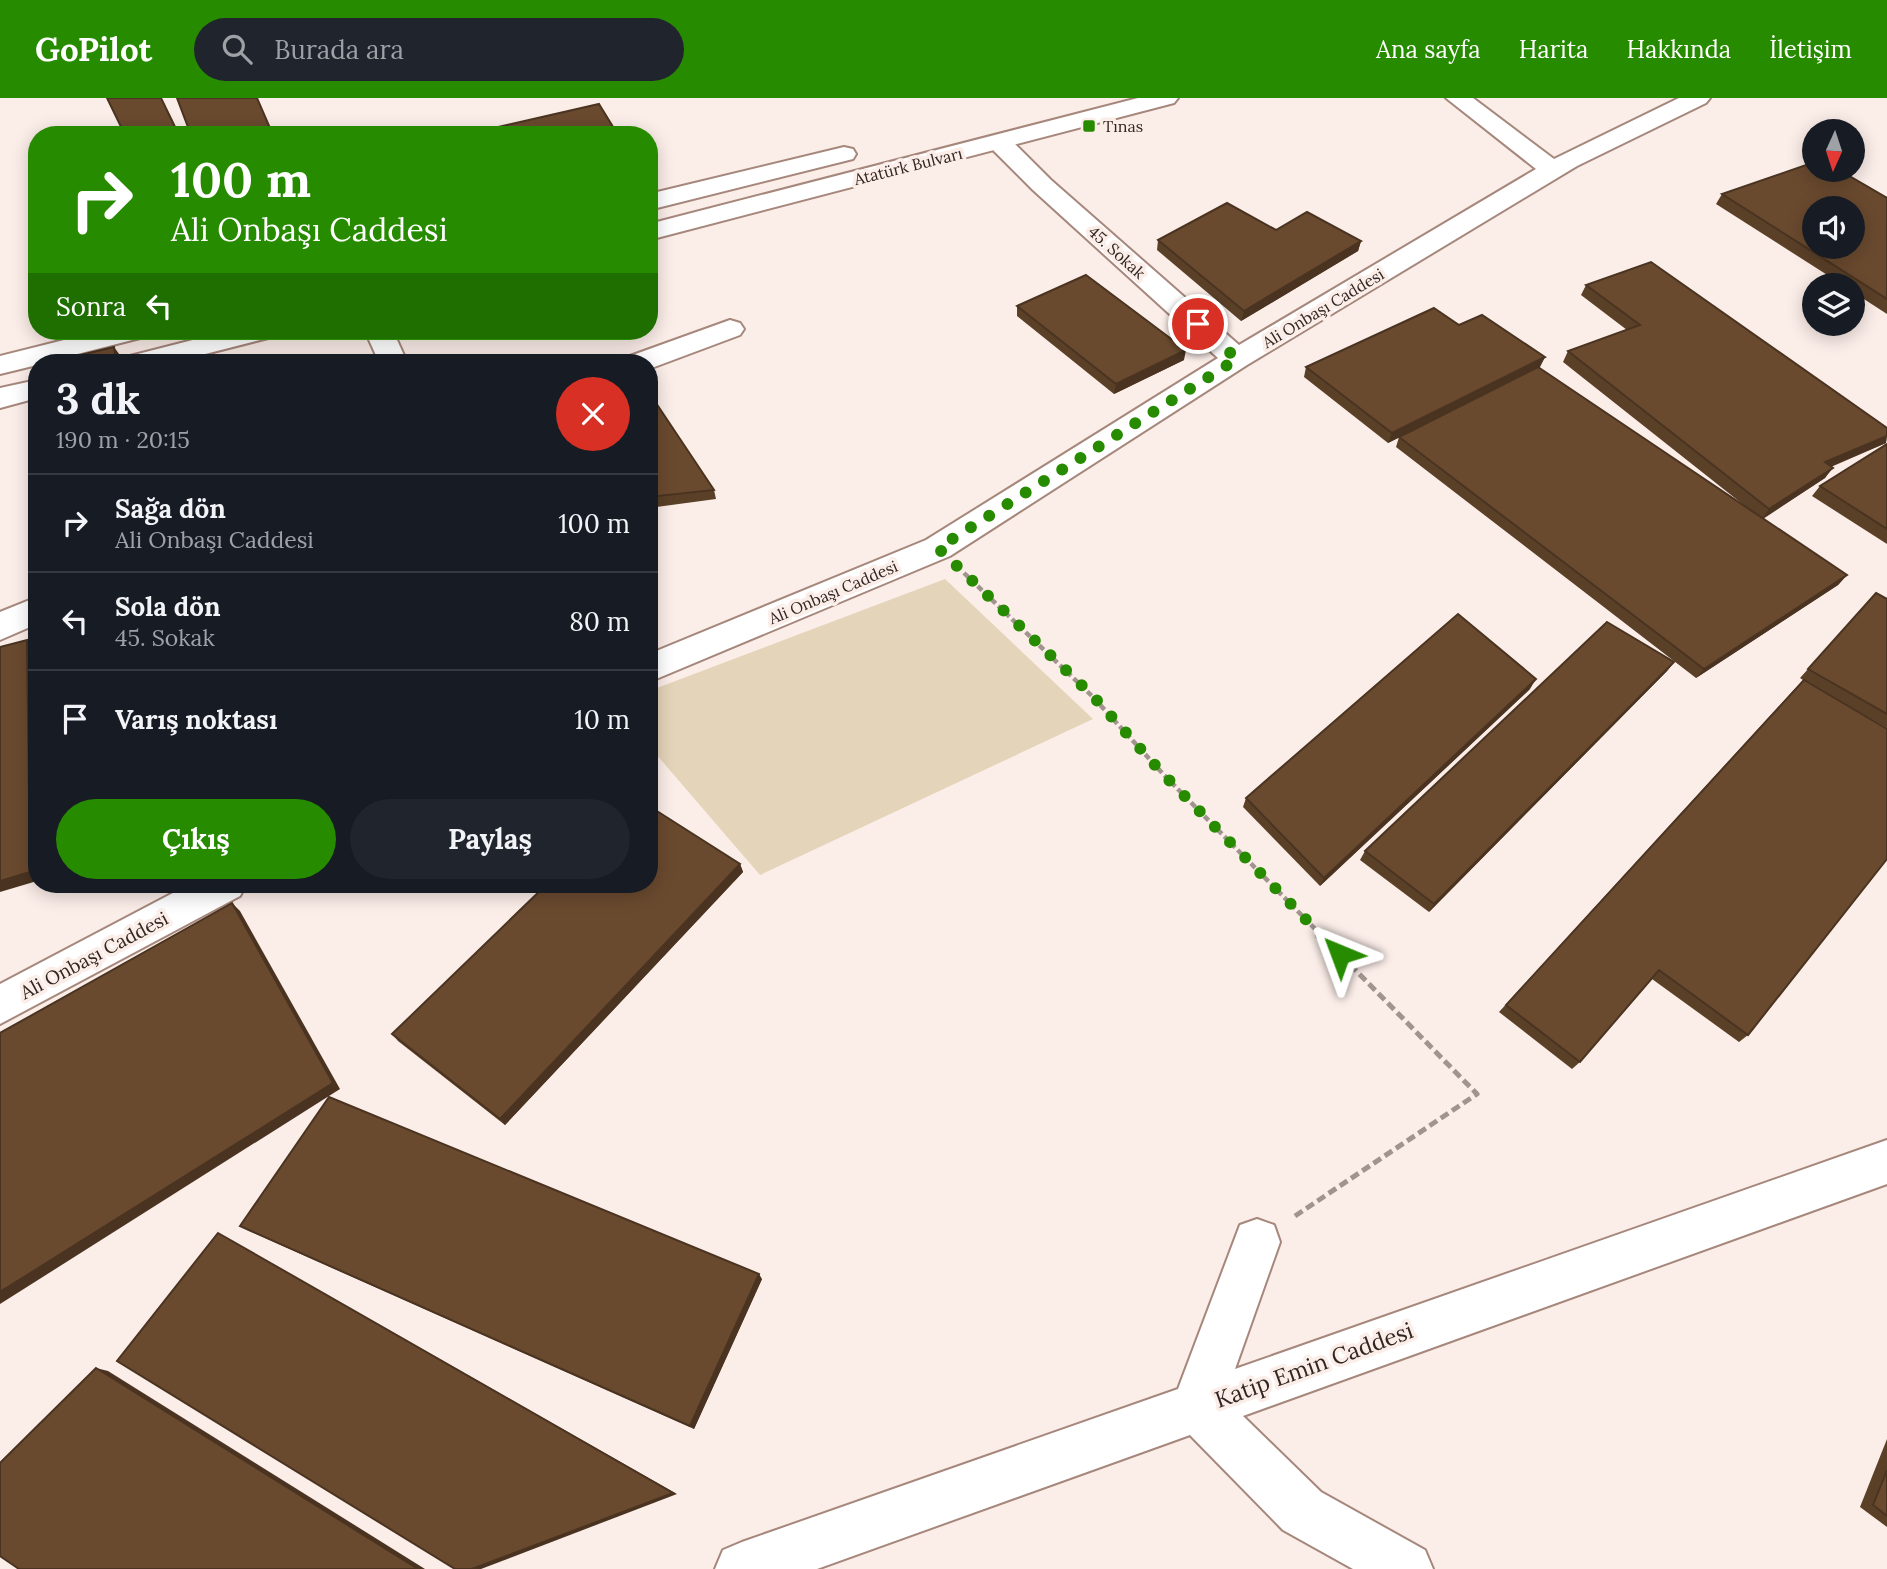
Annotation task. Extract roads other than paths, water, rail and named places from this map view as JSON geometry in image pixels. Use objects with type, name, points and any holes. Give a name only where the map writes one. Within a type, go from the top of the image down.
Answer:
[{"type":"street","points":[[1048,104],[1074,98]]},
{"type":"street","name":"Atatürk Bulvarı","points":[[658,230],[1166,98]]},
{"type":"street","points":[[1458,98],[1553,170]]},
{"type":"street","name":"Ali Onbaşı Caddesi","points":[[658,665],[938,548],[1237,359],[1553,170],[1698,98]]},
{"type":"street","name":"45. Sokak","points":[[999,142],[1042,185],[1237,359]]},
{"type":"street","name":"Atatürk Bulvarı","points":[[658,200],[862,150]]},
{"type":"street","points":[[658,355],[730,329]]},
{"type":"street","points":[[43,354],[99,340]]},
{"type":"street","points":[[171,354],[227,340]]},
{"type":"street","points":[[0,365],[28,358]]},
{"type":"street","points":[[0,398],[28,391]]},
{"type":"street","points":[[0,627],[28,613]]},
{"type":"street","name":"Ali Onbaşı Caddesi","points":[[0,1006],[209,893]]},
{"type":"street","name":"Katip Emin Caddesi","points":[[742,1569],[1887,1162]]},
{"type":"street","points":[[1257,1242],[1197,1406],[1302,1511],[1406,1569]]},
{"type":"place","name":"Tınas","points":[[1089,126]]}]
